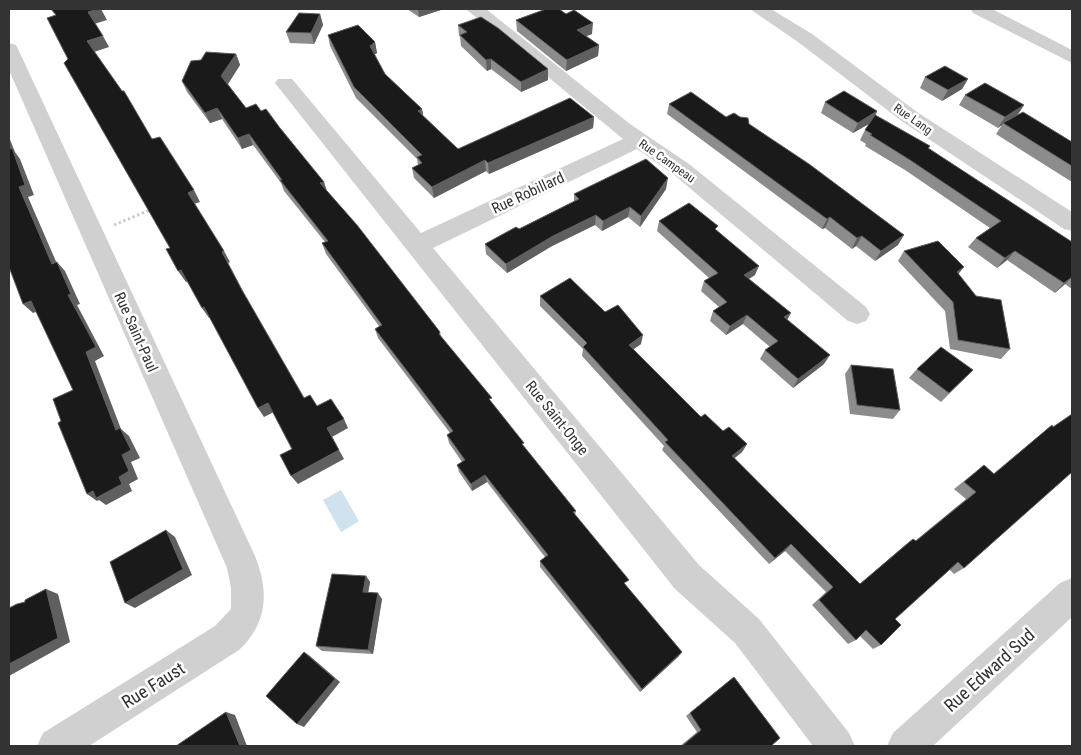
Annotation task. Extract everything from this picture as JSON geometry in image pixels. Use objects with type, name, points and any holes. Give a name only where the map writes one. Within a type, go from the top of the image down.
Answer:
[{"type":"street","name":"Rue Campeau","points":[[475,9],[638,140],[681,169],[857,314]]},
{"type":"street","name":"Rue Lang","points":[[759,9],[805,38],[910,118],[1072,223]]},
{"type":"street","points":[[979,9],[1072,57]]},
{"type":"street","name":"Rue Saint-Paul","points":[[9,49],[243,567],[249,596],[245,618]]},
{"type":"street","name":"Rue Saint-Onge","points":[[285,83],[687,577],[747,631],[836,746]]},
{"type":"street","name":"Rue Robillard","points":[[418,245],[638,140]]},
{"type":"street","name":"Rue Edward Sud","points":[[906,746],[1072,594]]},
{"type":"street","name":"Rue Faust","points":[[56,746],[222,641],[238,628],[245,618]]},
{"type":"path","points":[[91,234],[150,210]]},
{"type":"water","points":[[341,490],[359,521],[341,532],[323,500]]},
{"type":"building","points":[[51,9],[99,9],[88,12],[103,36],[87,41],[122,91],[124,91],[152,139],[160,137],[194,190],[188,193],[224,251],[222,252],[242,290],[304,398],[310,395],[317,406],[331,399],[344,419],[327,428],[339,450],[291,476],[280,455],[292,449],[268,403],[258,408],[204,307],[202,308],[181,270],[178,271],[166,249],[170,248],[64,63],[68,59],[47,18],[56,15]]},
{"type":"building","points":[[546,9],[559,9],[566,14],[574,10],[593,23],[577,30],[599,45],[567,60],[516,20]]},
{"type":"building","points":[[299,13],[320,14],[311,33],[286,32]]},
{"type":"building","points":[[481,17],[498,28],[548,69],[521,82],[491,59],[486,60],[460,35],[467,32],[458,25]]},
{"type":"building","points":[[358,25],[375,42],[370,46],[385,74],[422,109],[418,111],[458,149],[570,98],[594,117],[488,163],[485,160],[432,187],[412,168],[422,163],[417,157],[422,155],[354,87],[328,35]]},
{"type":"building","points":[[206,52],[236,54],[221,76],[246,108],[256,104],[261,111],[266,109],[324,182],[320,183],[357,225],[440,332],[439,334],[492,398],[489,399],[524,443],[522,444],[576,511],[573,512],[629,580],[624,583],[682,652],[642,689],[540,561],[548,555],[485,475],[471,484],[457,465],[465,460],[447,435],[453,431],[375,329],[382,325],[322,243],[328,241],[280,180],[282,180],[249,134],[238,138],[217,108],[205,113],[182,81],[191,61],[201,60]]},
{"type":"building","points":[[945,66],[968,79],[948,90],[925,77]]},
{"type":"building","points":[[985,83],[1024,105],[1005,117],[965,95]]},
{"type":"building","points":[[844,91],[877,111],[858,123],[825,102]]},
{"type":"building","points":[[691,92],[726,117],[734,113],[740,117],[748,118],[749,124],[809,164],[904,235],[881,251],[862,236],[857,238],[830,217],[827,219],[669,104]]},
{"type":"building","points":[[1023,112],[1072,142],[1072,166],[1003,123]]},
{"type":"building","points":[[875,115],[930,146],[928,148],[1072,242],[1072,277],[1064,283],[1015,251],[1005,258],[976,238],[1001,221],[870,135],[872,134],[865,130]]},
{"type":"building","points":[[9,147],[10,149],[12,148],[25,185],[19,187],[52,264],[57,262],[71,294],[68,295],[96,347],[86,352],[116,430],[120,428],[131,450],[122,455],[129,471],[119,477],[122,484],[96,498],[93,491],[87,494],[58,423],[61,421],[53,399],[73,390],[31,301],[23,304],[9,267]]},
{"type":"building","points":[[646,159],[668,178],[641,216],[630,207],[603,221],[596,215],[553,236],[506,264],[485,244],[516,227],[519,229],[579,199],[574,194]]},
{"type":"building","points":[[689,203],[718,226],[715,229],[759,266],[744,275],[791,313],[784,317],[830,355],[798,379],[765,350],[778,341],[747,315],[730,326],[713,311],[727,302],[704,281],[718,273],[659,221]]},
{"type":"building","points":[[938,241],[964,267],[957,272],[976,296],[1001,300],[1010,349],[958,340],[953,302],[904,251]]},
{"type":"building","points":[[570,278],[605,312],[618,305],[643,335],[629,345],[701,417],[705,414],[723,431],[729,427],[747,444],[732,456],[860,584],[913,539],[916,541],[976,492],[964,482],[984,465],[994,474],[1052,425],[1053,427],[1072,414],[1072,472],[964,568],[958,562],[895,619],[901,625],[881,645],[866,630],[856,640],[819,600],[833,587],[791,544],[775,558],[665,442],[668,440],[583,347],[587,343],[540,296]]},
{"type":"building","points":[[941,347],[973,370],[949,393],[917,369]]},
{"type":"building","points":[[851,365],[893,369],[900,410],[857,405]]},
{"type":"building","points":[[166,530],[183,569],[125,603],[110,562]]},
{"type":"building","points":[[332,574],[366,576],[363,592],[378,593],[368,650],[316,646]]},
{"type":"building","points":[[46,589],[58,638],[9,664],[9,608],[25,602],[25,600]]},
{"type":"building","points":[[304,652],[335,679],[297,724],[266,696]]},
{"type":"building","points":[[734,677],[780,738],[771,746],[682,746],[701,730],[690,713]]},
{"type":"building","points":[[226,712],[240,746],[176,746]]}]
